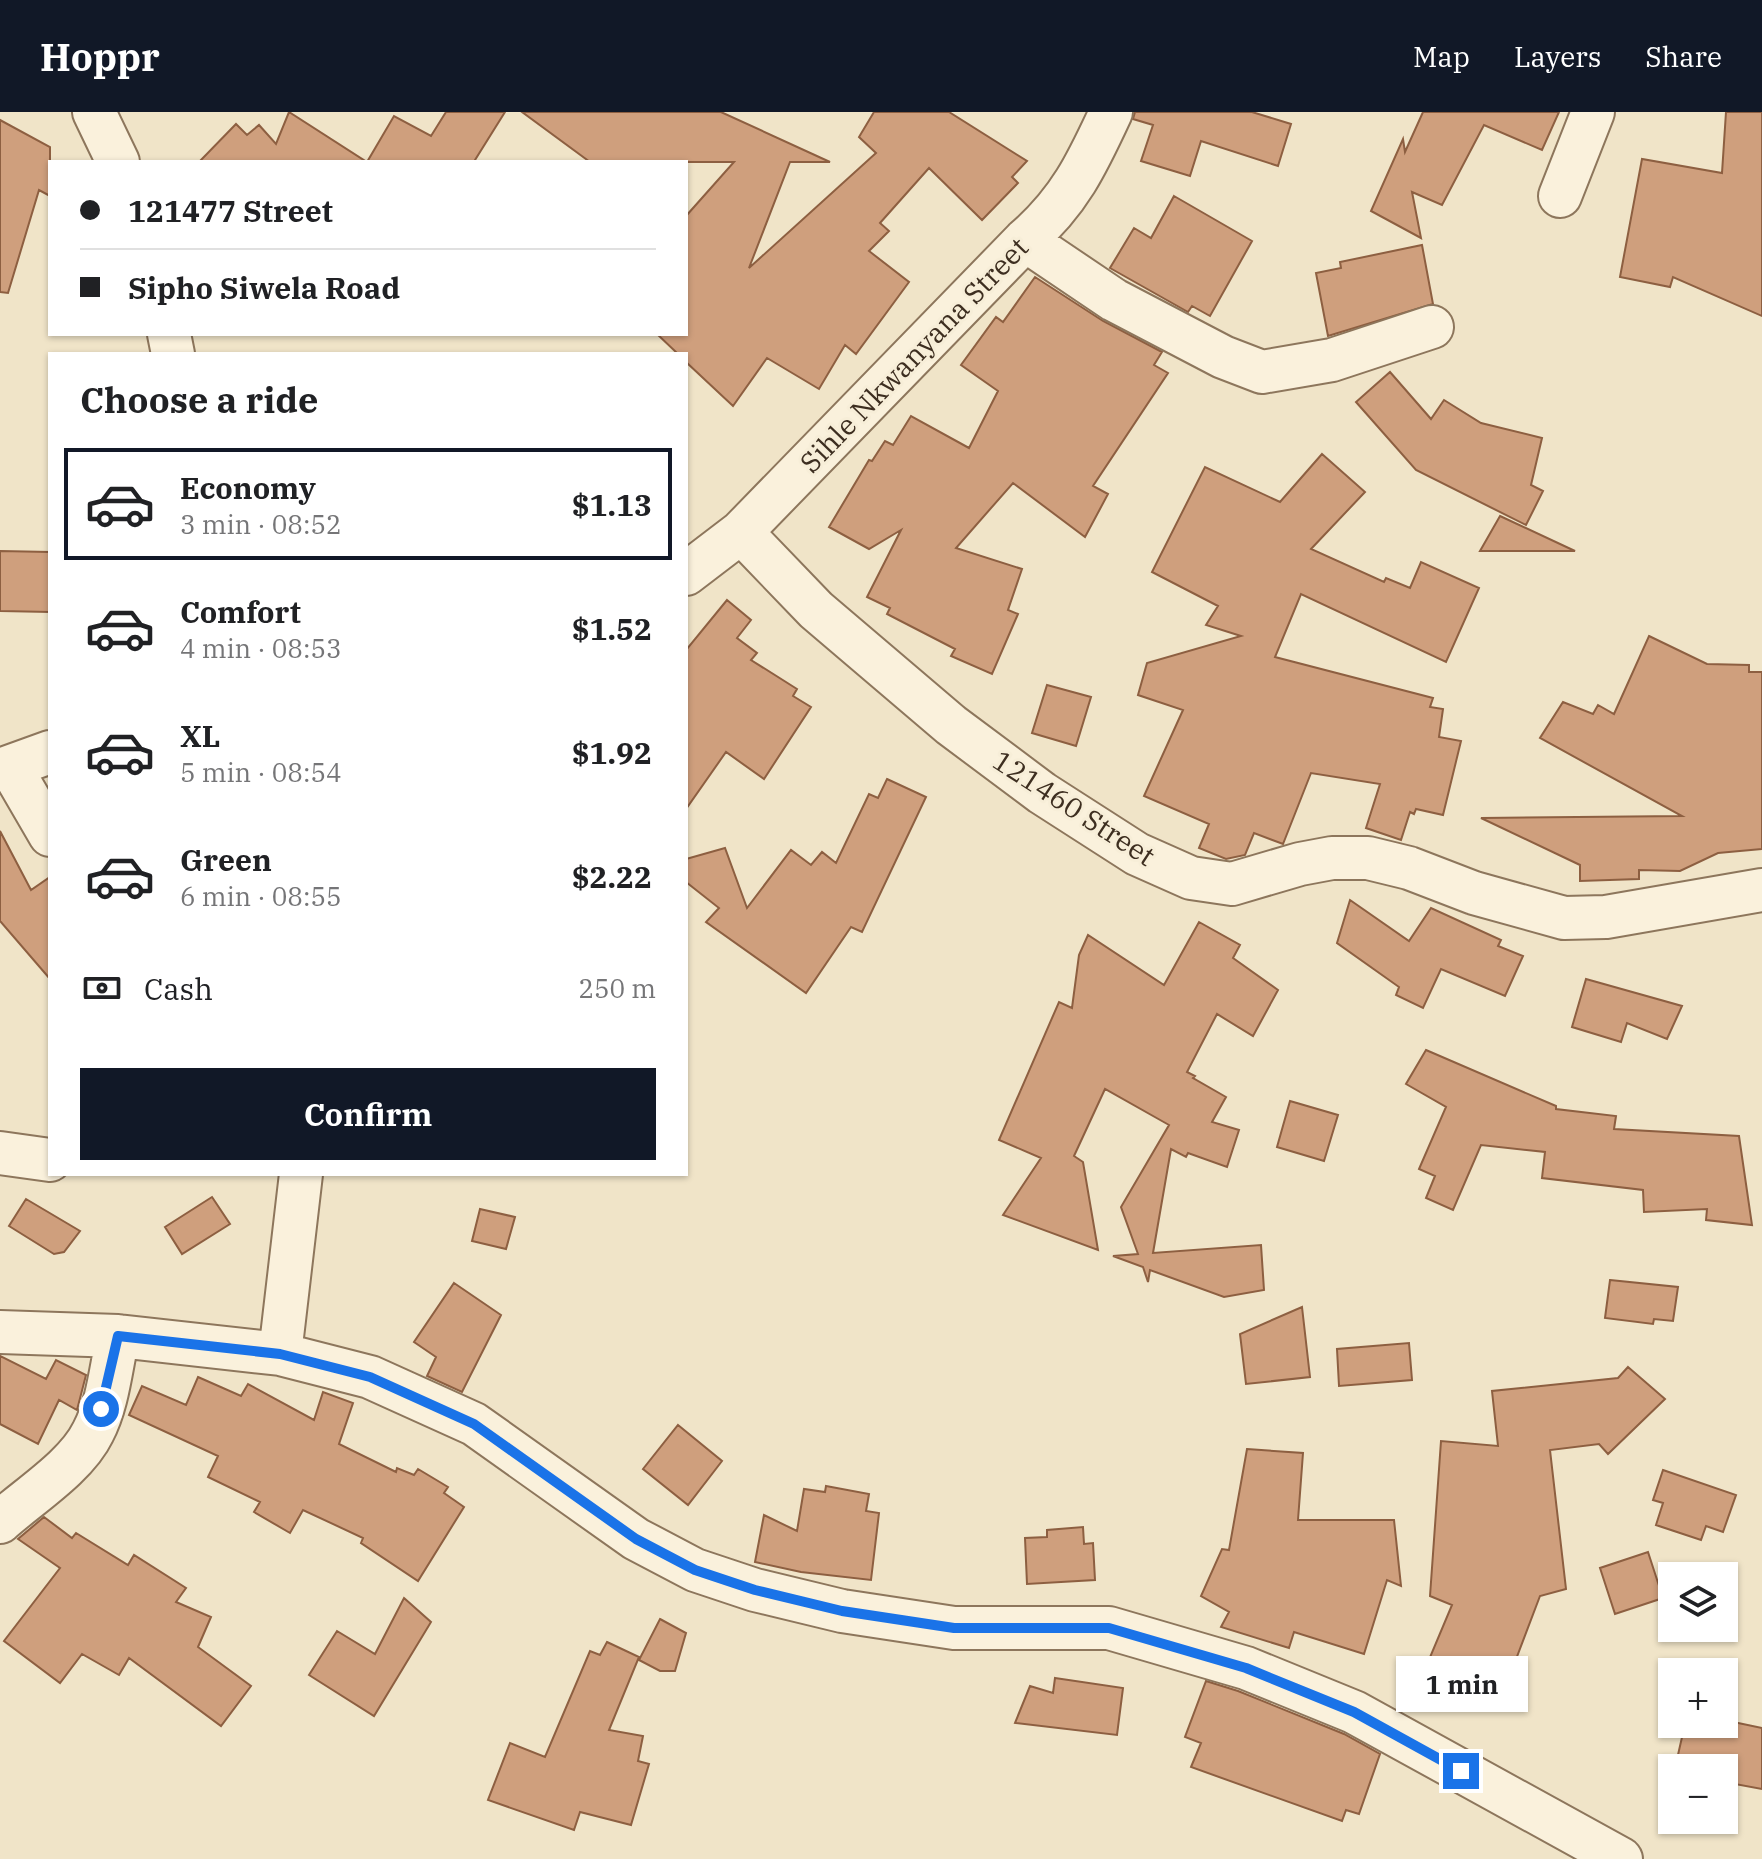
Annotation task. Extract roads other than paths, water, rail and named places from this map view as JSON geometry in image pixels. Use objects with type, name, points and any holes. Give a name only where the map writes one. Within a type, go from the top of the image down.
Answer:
[{"type":"street","points":[[94,112],[117,160]]},
{"type":"street","name":"Sihle Nkwanyana Street","points":[[688,572],[741,532],[1051,217],[1077,179],[1111,112]]},
{"type":"street","points":[[1560,196],[1593,112]]},
{"type":"street","points":[[1025,240],[1114,300],[1223,357],[1262,372],[1332,360],[1432,327]]},
{"type":"street","name":"121460 Street","points":[[741,532],[816,610],[951,725],[1042,793],[1137,854],[1191,878],[1232,884],[1311,862],[1332,858],[1368,858],[1409,868],[1474,893],[1564,918],[1606,917],[1762,890]]},
{"type":"street","points":[[48,753],[6,769],[48,832]]},
{"type":"street","points":[[0,1153],[48,1160]]},
{"type":"street","points":[[280,1354],[301,1176]]},
{"type":"street","points":[[0,1332],[118,1336],[280,1354],[370,1377],[474,1424],[636,1539],[695,1570],[755,1590],[842,1611],[954,1628],[1109,1628],[1246,1668],[1354,1712],[1621,1859]]},
{"type":"street","points":[[0,1522],[74,1458],[87,1442],[101,1409],[118,1336]]}]
